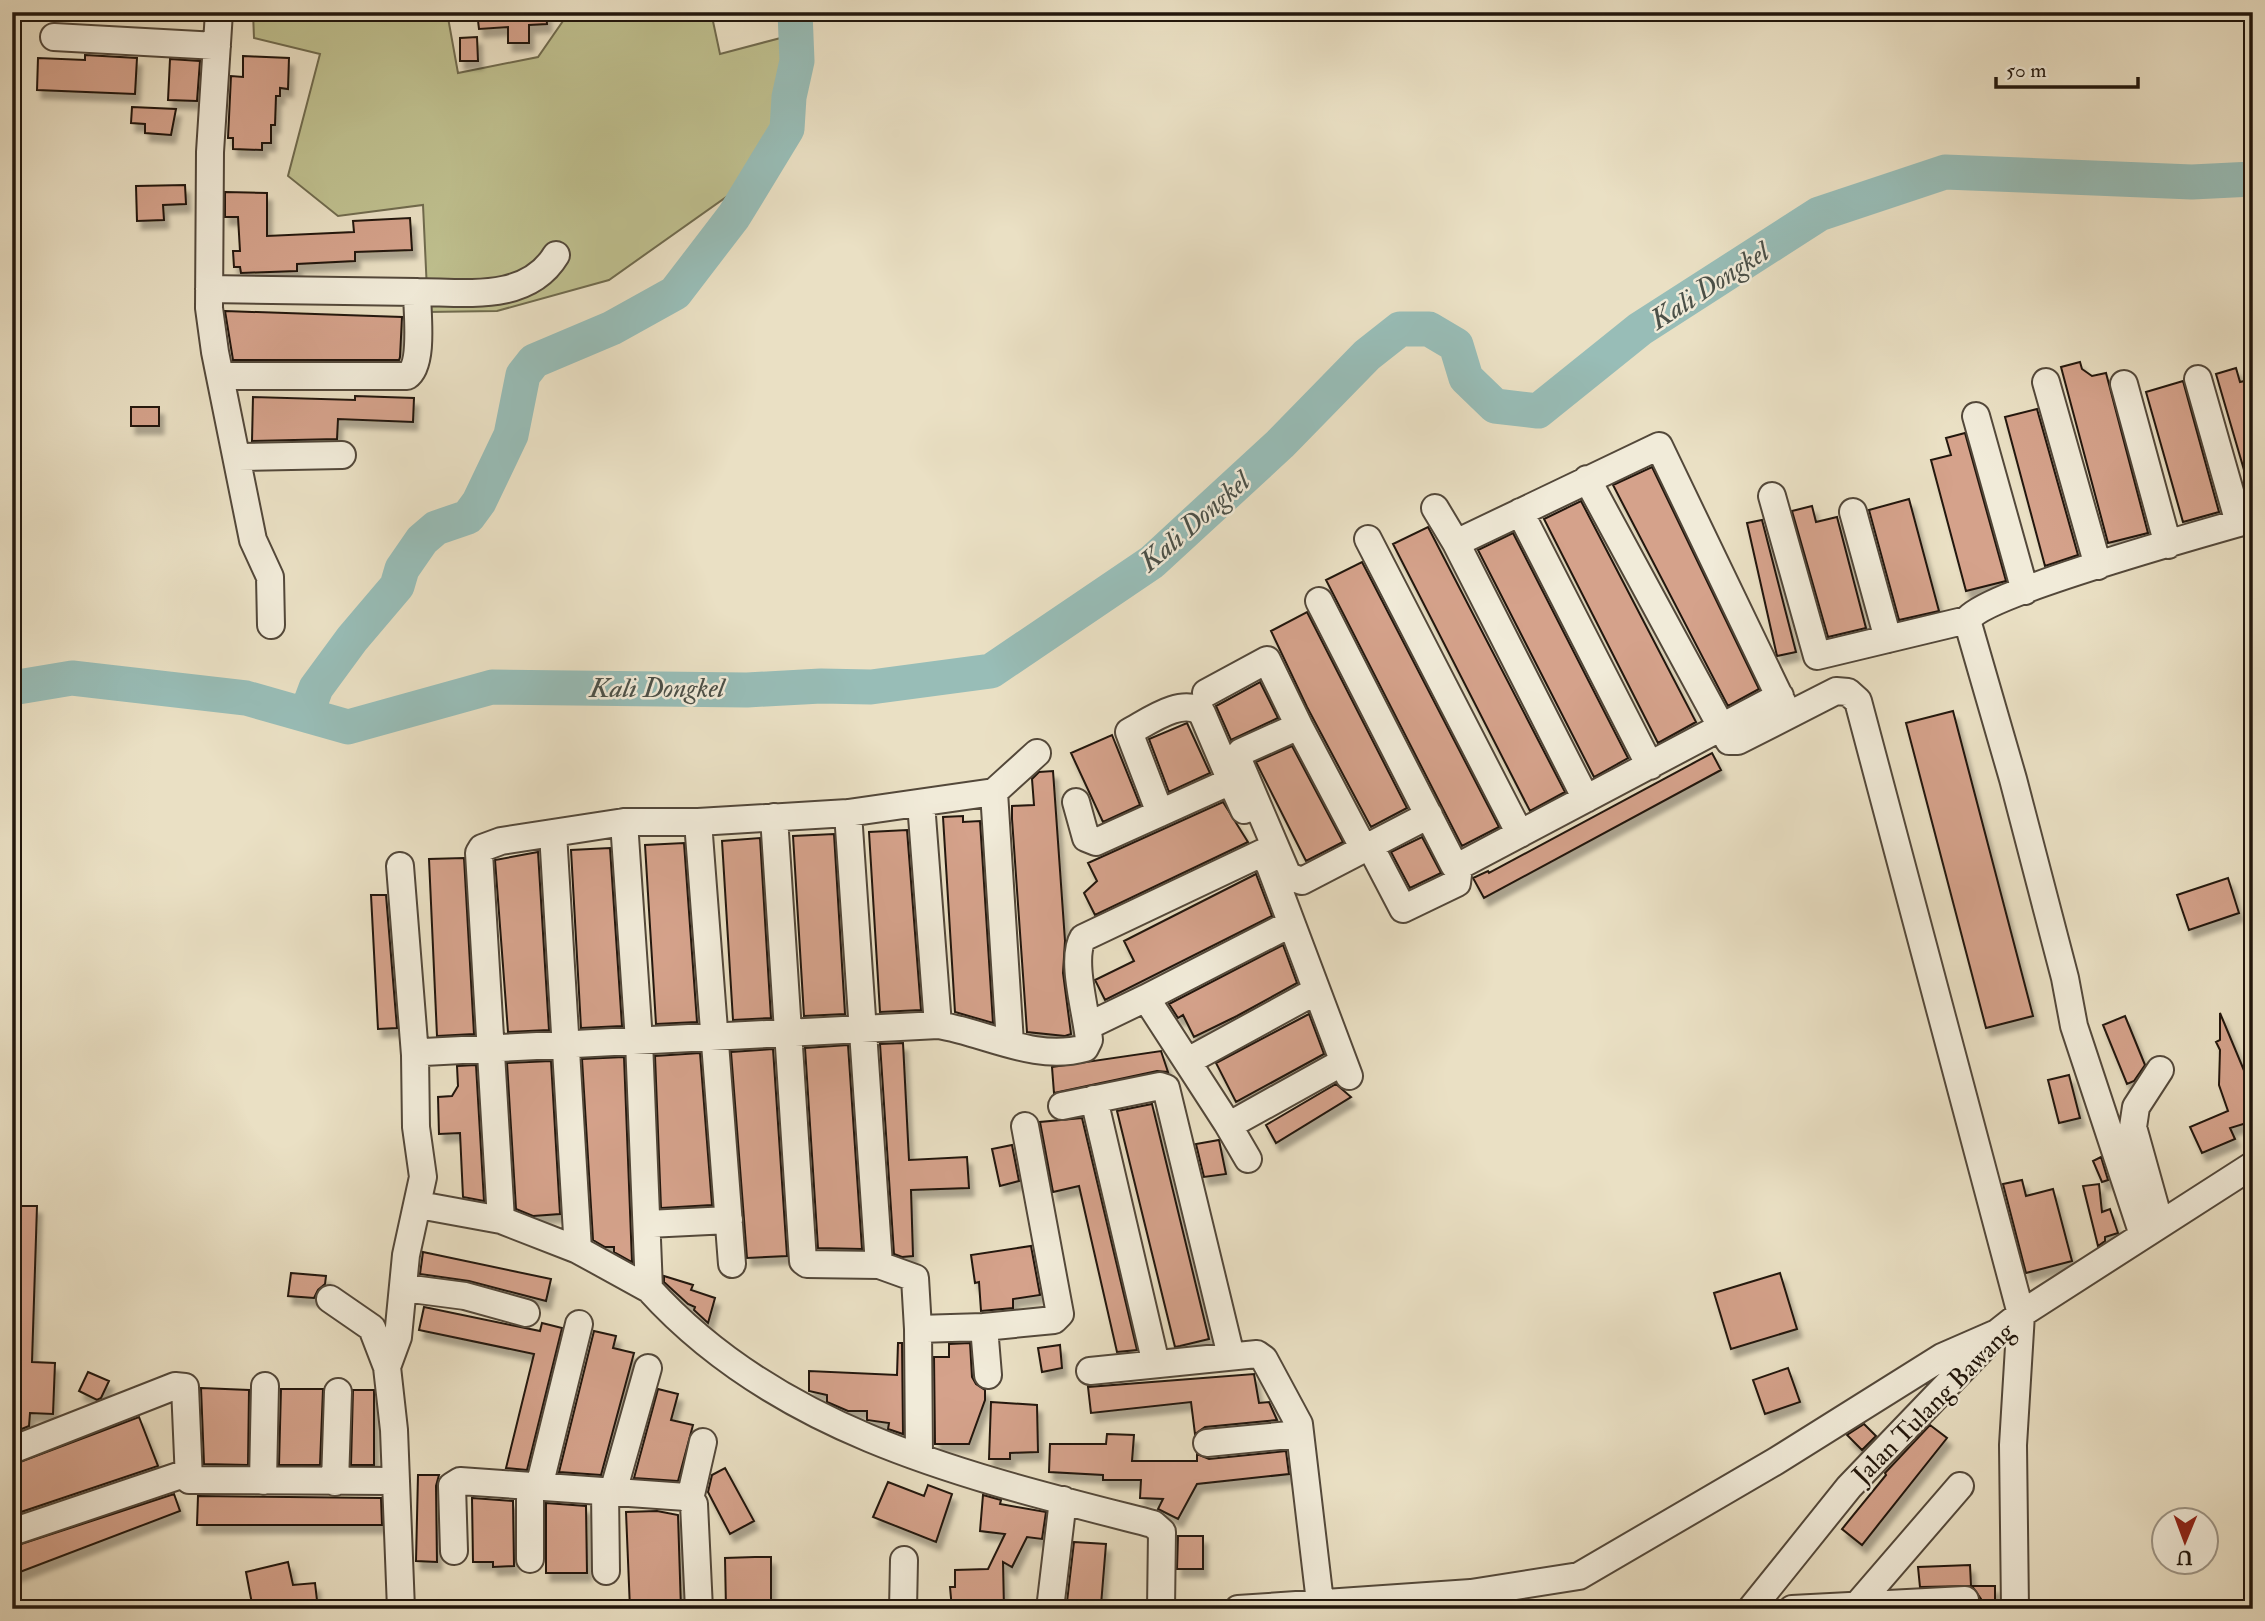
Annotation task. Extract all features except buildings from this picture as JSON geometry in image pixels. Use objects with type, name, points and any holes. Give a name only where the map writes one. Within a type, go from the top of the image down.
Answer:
[{"type":"street","points":[[219,12],[210,152],[209,289],[220,376],[253,540],[270,577],[271,625]]},
{"type":"street","points":[[54,37],[217,46]]},
{"type":"street","points":[[209,289],[417,292],[506,290],[530,281],[548,267],[556,255]]},
{"type":"street","points":[[220,376],[407,376],[414,369],[417,356],[417,292]]},
{"type":"street","points":[[1772,496],[1817,656],[1967,620],[1983,607],[2025,591],[2246,521],[2198,379]]},
{"type":"street","points":[[2046,382],[2098,566]]},
{"type":"street","points":[[2124,384],[2168,545]]},
{"type":"street","points":[[1976,416],[2025,591]]},
{"type":"street","points":[[1456,543],[1654,446],[1661,448],[1784,706]]},
{"type":"street","points":[[237,457],[342,455]]},
{"type":"street","points":[[1587,479],[1722,729],[1732,742],[1784,706],[1836,691],[1848,692],[1858,701],[2021,1314],[2013,1445],[2015,1609]]},
{"type":"street","points":[[1435,508],[1456,543],[1586,799]]},
{"type":"street","points":[[1520,512],[1650,765]]},
{"type":"street","points":[[1853,512],[1888,639]]},
{"type":"street","points":[[1368,539],[1520,834]]},
{"type":"street","points":[[1320,601],[1454,865],[1459,866],[1722,729]]},
{"type":"street","points":[[1967,620],[2066,978],[2074,1026],[2151,1230]]},
{"type":"street","points":[[1206,693],[1267,660],[1299,726],[1403,909],[1457,883],[1459,866]]},
{"type":"street","points":[[1160,813],[1129,732],[1181,707],[1195,707],[1202,713],[1270,866],[1346,1069],[1235,1122],[1227,1123]]},
{"type":"street","points":[[1299,726],[1241,752],[1237,757],[1288,876],[1302,881],[1429,816]]},
{"type":"street","points":[[501,1220],[479,853],[482,848],[500,841],[624,822],[698,822],[848,813],[994,792],[1037,753]]},
{"type":"street","points":[[1076,802],[1086,838],[1096,842],[1231,781]]},
{"type":"street","points":[[994,792],[1010,1043]]},
{"type":"street","points":[[922,803],[938,1025]]},
{"type":"street","points":[[848,813],[880,1265]]},
{"type":"street","points":[[774,817],[803,1261],[807,1264],[880,1265],[916,1279],[919,1455]]},
{"type":"street","points":[[624,822],[639,1041],[649,1289]]},
{"type":"street","points":[[698,822],[732,1264]]},
{"type":"street","points":[[554,833],[578,1250]]},
{"type":"street","points":[[415,1055],[424,1052],[938,1025],[972,1031],[1034,1052],[1072,1052],[1085,1048],[1089,1040],[1079,970],[1078,946],[1083,938],[1262,853]]},
{"type":"street","points":[[387,1367],[398,1336],[411,1220],[419,1205],[423,1177],[416,1127],[415,1055],[400,866]]},
{"type":"street","points":[[1088,1026],[1290,924]]},
{"type":"street","points":[[1188,1061],[1316,991]]},
{"type":"street","points":[[1146,998],[1248,1159]]},
{"type":"street","points":[[2151,1230],[2133,1127],[2136,1107],[2160,1070]]},
{"type":"street","points":[[1062,1106],[1160,1086],[1170,1094],[1231,1356]]},
{"type":"street","points":[[1094,1099],[1156,1364]]},
{"type":"street","points":[[918,1329],[1054,1320],[1060,1314],[1025,1126]]},
{"type":"street","name":"Jalan Tulang Bawang","points":[[1751,1609],[1849,1487],[1997,1333],[2021,1314],[2253,1165]]},
{"type":"street","points":[[419,1205],[501,1220],[578,1250],[649,1289],[729,1361],[766,1387],[850,1433],[986,1480],[1153,1524],[1162,1532],[1161,1609]]},
{"type":"street","points":[[648,1224],[729,1220]]},
{"type":"street","points":[[404,1289],[465,1296],[526,1313]]},
{"type":"street","points":[[330,1299],[372,1328],[387,1367],[396,1481],[401,1609]]},
{"type":"street","points":[[530,1559],[534,1486],[579,1324]]},
{"type":"street","points":[[984,1326],[988,1376]]},
{"type":"street","points":[[1238,1609],[1471,1593],[1579,1576],[1754,1475],[1942,1357],[1997,1333]]},
{"type":"street","points":[[1090,1371],[1257,1354],[1264,1359],[1299,1424],[1320,1602]]},
{"type":"street","points":[[606,1571],[609,1492],[648,1368]]},
{"type":"street","points":[[12,1450],[175,1386],[185,1387],[189,1480],[396,1481]]},
{"type":"street","points":[[263,1481],[265,1386]]},
{"type":"street","points":[[335,1482],[338,1392]]},
{"type":"street","points":[[1207,1443],[1300,1434]]},
{"type":"street","points":[[690,1499],[703,1442]]},
{"type":"street","points":[[12,1532],[187,1472]]},
{"type":"street","points":[[454,1551],[455,1483],[534,1486],[690,1499],[694,1504],[699,1609]]},
{"type":"street","points":[[1859,1603],[1960,1486]]},
{"type":"street","points":[[1050,1609],[1063,1500]]},
{"type":"street","points":[[903,1609],[904,1560]]},
{"type":"street","points":[[1792,1609],[1859,1603],[1965,1600]]},
{"type":"green space","points":[[253,12],[447,12],[458,73],[538,57],[563,21],[563,12],[711,12],[720,54],[807,31],[787,154],[609,280],[497,311],[428,312],[423,205],[338,216],[288,176],[320,54],[254,38]]},
{"type":"waterway","points":[[306,715],[316,688],[352,639],[397,586],[402,569],[422,540],[436,528],[468,517],[479,502],[511,435],[523,375],[534,361],[612,328],[675,293],[734,216],[787,129],[789,97],[797,61],[795,12]]},
{"type":"waterway","name":"Kali Dongkel","points":[[12,688],[72,678],[246,698],[348,727],[492,687],[747,690],[821,686],[871,687],[991,671],[1152,562],[1280,444],[1367,355],[1400,329],[1429,329],[1456,345],[1466,378],[1495,406],[1538,411],[1640,329],[1819,214],[1945,172],[2192,182],[2253,179]]}]
